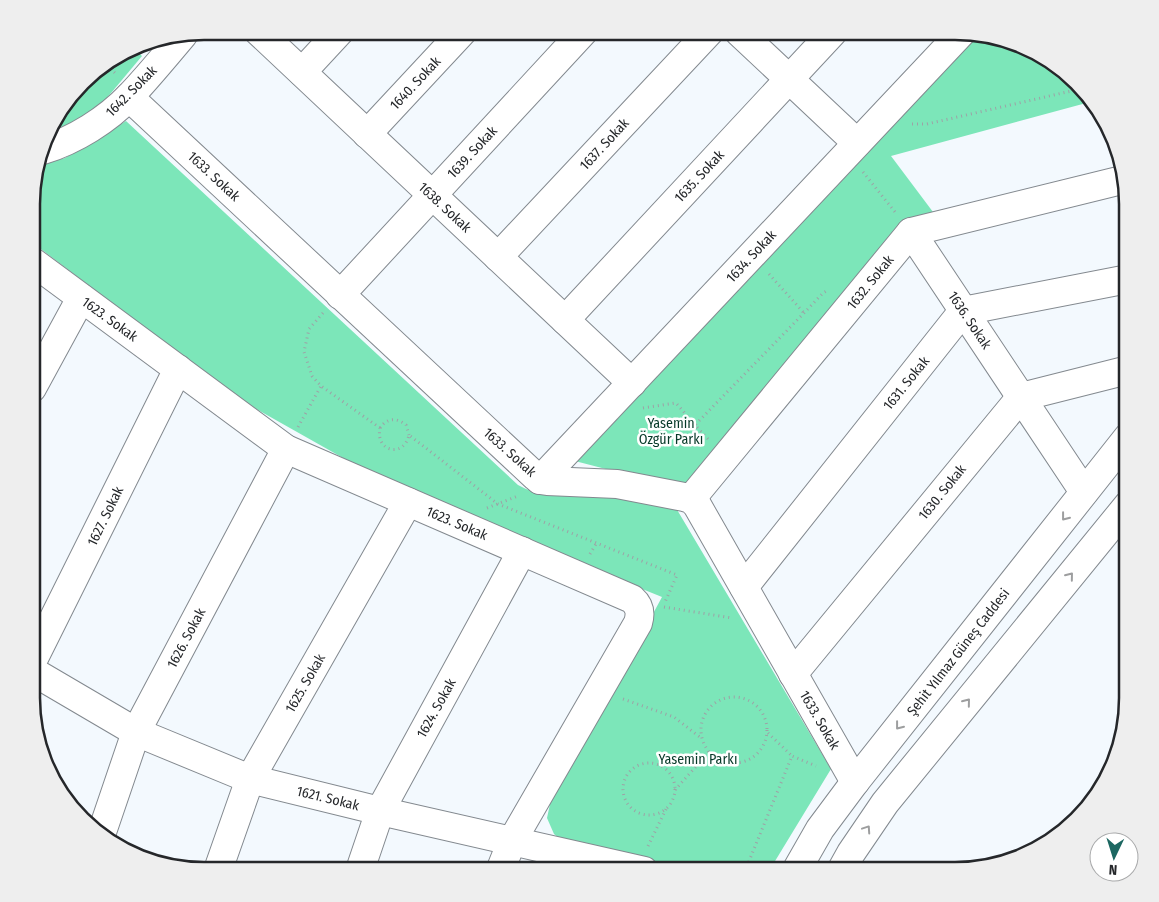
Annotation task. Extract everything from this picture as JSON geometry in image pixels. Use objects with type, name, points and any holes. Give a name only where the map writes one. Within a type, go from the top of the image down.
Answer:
[{"type":"street","name":"1638. Sokak","points":[[268,40],[632,383]]},
{"type":"street","points":[[302,72],[332,40]]},
{"type":"street","name":"1640. Sokak","points":[[368,134],[455,40]]},
{"type":"street","name":"1639. Sokak","points":[[340,295],[576,40]]},
{"type":"street","name":"1637. Sokak","points":[[498,257],[702,40]]},
{"type":"street","points":[[748,40],[789,79],[853,148]]},
{"type":"street","name":"1635. Sokak","points":[[565,320],[826,40]]},
{"type":"street","name":"1634. Sokak","points":[[540,480],[954,40]]},
{"type":"street","name":"1642. Sokak","points":[[51,147],[73,138],[112,112],[129,97],[176,43]]},
{"type":"street","name":"1633. Sokak","points":[[129,97],[540,480],[617,484],[692,499],[855,782]]},
{"type":"street","points":[[911,232],[1118,181]]},
{"type":"street","name":"1636. Sokak","points":[[911,232],[1084,492]]},
{"type":"street","name":"1632. Sokak","points":[[692,499],[911,232]]},
{"type":"street","name":"1623. Sokak","points":[[40,267],[286,449],[632,599],[637,603],[640,610],[638,623],[512,841],[503,862]]},
{"type":"street","points":[[963,311],[1119,281]]},
{"type":"street","points":[[40,373],[81,298]]},
{"type":"street","name":"1631. Sokak","points":[[744,587],[963,311]]},
{"type":"street","name":"1627. Sokak","points":[[40,646],[178,369]]},
{"type":"street","points":[[1021,397],[1119,372]]},
{"type":"street","name":"1630. Sokak","points":[[793,674],[1021,397]]},
{"type":"street","name":"Şehit Yılmaz Güneş Caddesi","points":[[801,862],[820,829],[855,782],[1119,448]]},
{"type":"street","name":"1626. Sokak","points":[[103,827],[136,732],[286,449]]},
{"type":"street","name":"1625. Sokak","points":[[221,862],[250,779],[408,502]]},
{"type":"street","points":[[846,862],[885,803],[1119,516]]},
{"type":"street","name":"1624. Sokak","points":[[363,862],[380,811],[522,551]]},
{"type":"street","name":"1621. Sokak","points":[[40,675],[136,732],[250,779],[380,811],[605,862]]},
{"type":"path","points":[[876,123],[926,124],[1073,91]]},
{"type":"path","points":[[853,148],[911,232]]},
{"type":"path","points":[[752,255],[804,312]]},
{"type":"path","points":[[340,295],[309,329],[304,352],[312,376],[321,386],[380,428]]},
{"type":"path","points":[[286,449],[321,386]]},
{"type":"path","points":[[613,402],[622,410],[676,403],[695,425]]},
{"type":"path","points":[[397,419],[406,425],[409,435],[406,444],[393,450],[384,446],[379,438],[380,428],[387,421],[397,419]]},
{"type":"path","points":[[409,435],[498,504],[677,576],[662,607],[764,623]]},
{"type":"path","points":[[461,524],[480,511],[523,494],[540,480]]},
{"type":"path","points":[[599,691],[674,717],[702,739]]},
{"type":"path","points":[[731,697],[753,702],[762,710],[767,721],[768,732],[765,743],[759,753],[750,760],[728,763],[718,759],[704,746],[700,727],[703,716],[710,707],[720,700],[731,697]]},
{"type":"path","points":[[768,732],[792,756],[819,767]]},
{"type":"path","points":[[675,790],[709,752]]},
{"type":"path","points":[[749,862],[792,756]]},
{"type":"path","points":[[647,763],[656,764],[664,768],[674,782],[675,790],[671,803],[666,808],[659,813],[650,815],[641,814],[627,803],[623,786],[631,770],[647,763]]},
{"type":"path","points":[[643,862],[666,808]]},
{"type":"green space","name":"Yasemin Özgür Parkı","points":[[966,40],[997,46],[1037,62],[1055,74],[1085,103],[891,156],[933,212],[899,229],[691,491],[571,460]]},
{"type":"green space","points":[[139,54],[142,56],[106,99],[72,125],[57,132],[74,104],[96,81],[122,62]]},
{"type":"green space","name":"Yasemin Parkı","points":[[126,121],[518,485],[536,492],[615,495],[676,508],[831,769],[774,862],[641,862],[568,846],[554,834],[547,818],[550,804],[662,597],[543,549],[352,463],[235,397],[40,248],[40,204],[43,172],[46,163],[65,158]]}]
